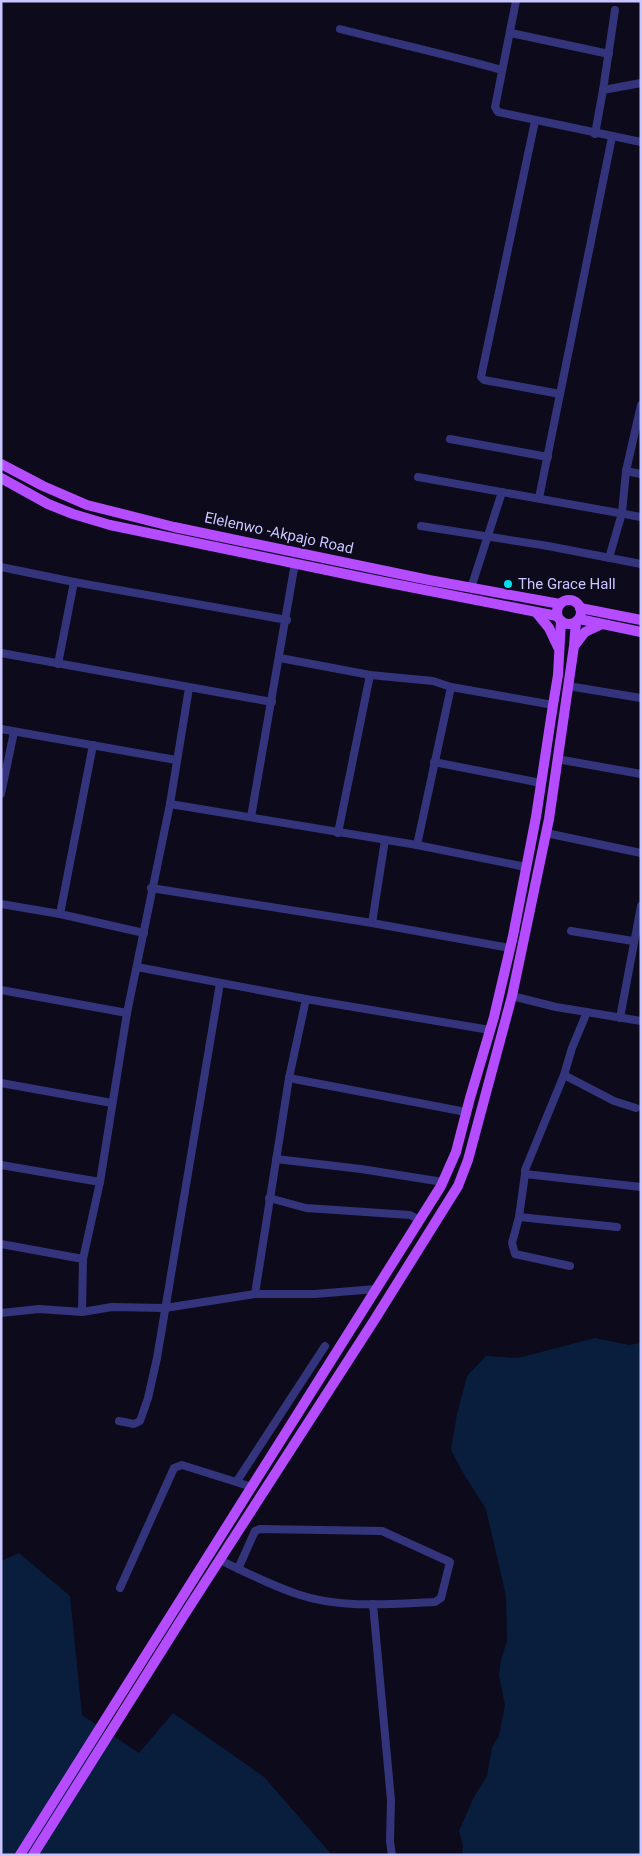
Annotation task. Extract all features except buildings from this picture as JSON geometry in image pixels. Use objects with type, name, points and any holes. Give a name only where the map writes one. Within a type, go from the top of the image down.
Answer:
[{"type":"main road","name":"Elelenwo -Akpajo Road","points":[[1,464],[43,486],[87,505],[174,527],[471,588],[560,604]]},
{"type":"main road","name":"Elelenwo -Akpajo Road","points":[[1,478],[48,504],[73,514],[167,537],[559,618]]},
{"type":"main road","points":[[20,1855],[443,1182],[456,1152],[490,1030],[510,948],[541,783],[558,675],[559,618],[557,611],[560,604],[571,600],[580,608],[581,612],[577,621],[546,833],[512,996],[470,1151],[458,1186],[33,1855]]},
{"type":"main road","points":[[580,608],[641,620]]},
{"type":"main road","points":[[536,612],[553,633],[559,650]]},
{"type":"main road","points":[[559,618],[568,624],[577,621],[641,632]]},
{"type":"main road","points":[[574,646],[585,632],[602,624]]},
{"type":"street","points":[[516,1],[496,109],[503,114],[641,142]]},
{"type":"street","points":[[595,134],[615,10]]},
{"type":"street","points":[[340,29],[502,70]]},
{"type":"street","points":[[511,33],[609,54]]},
{"type":"street","points":[[603,90],[641,83]]},
{"type":"street","points":[[535,121],[481,377],[484,380],[560,394]]},
{"type":"street","points":[[539,498],[612,137]]},
{"type":"street","points":[[609,558],[622,513],[626,471],[641,406]]},
{"type":"street","points":[[450,438],[548,457]]},
{"type":"street","points":[[626,471],[641,474]]},
{"type":"street","points":[[418,477],[641,517]]},
{"type":"street","points":[[471,588],[502,492]]},
{"type":"street","points":[[421,526],[641,564]]},
{"type":"street","points":[[251,817],[287,620],[295,563]]},
{"type":"street","points":[[1,567],[287,620]]},
{"type":"street","points":[[58,664],[74,582]]},
{"type":"street","points":[[1,653],[272,702]]},
{"type":"street","points":[[280,658],[370,675],[433,680],[451,687],[553,705]]},
{"type":"street","points":[[338,833],[370,675]]},
{"type":"street","points":[[568,686],[641,698]]},
{"type":"street","points":[[416,845],[451,687]]},
{"type":"street","points":[[82,1312],[83,1259],[100,1182],[127,1014],[170,804],[189,688]]},
{"type":"street","points":[[1,729],[176,760]]},
{"type":"street","points":[[1,794],[14,732]]},
{"type":"street","points":[[60,914],[93,745]]},
{"type":"street","points":[[557,759],[641,774]]},
{"type":"street","points":[[434,762],[541,783]]},
{"type":"street","points":[[170,804],[416,845],[526,867]]},
{"type":"street","points":[[546,833],[641,853]]},
{"type":"street","points":[[372,923],[385,840]]},
{"type":"street","points":[[152,888],[372,923],[510,948]]},
{"type":"street","points":[[1,904],[60,914],[144,933]]},
{"type":"street","points":[[620,1018],[633,940],[641,906]]},
{"type":"street","points":[[571,931],[633,940]]},
{"type":"street","points":[[137,966],[306,999],[490,1030]]},
{"type":"street","points":[[119,1421],[134,1424],[140,1421],[148,1398],[166,1308],[220,983]]},
{"type":"street","points":[[1,990],[127,1014]]},
{"type":"street","points":[[512,996],[556,1007],[641,1020]]},
{"type":"street","points":[[255,1294],[289,1078],[306,999]]},
{"type":"street","points":[[570,1266],[515,1254],[512,1243],[519,1217],[525,1170],[564,1075],[572,1048],[587,1012]]},
{"type":"street","points":[[564,1075],[614,1101],[636,1108]]},
{"type":"street","points":[[289,1078],[466,1112]]},
{"type":"street","points":[[1,1083],[112,1103]]},
{"type":"street","points":[[276,1159],[369,1170],[443,1182]]},
{"type":"street","points":[[1,1165],[100,1182]]},
{"type":"street","points":[[526,1174],[641,1188]]},
{"type":"street","points":[[269,1198],[306,1208],[410,1214],[420,1220]]},
{"type":"street","points":[[519,1217],[617,1227]]},
{"type":"street","points":[[1,1244],[83,1259]]},
{"type":"street","points":[[1,1313],[39,1309],[82,1312],[112,1307],[166,1308],[255,1294],[315,1294],[376,1289]]},
{"type":"street","points":[[237,1481],[325,1346]]},
{"type":"street","points":[[120,1588],[174,1468],[182,1466],[252,1486]]},
{"type":"street","points":[[220,1560],[238,1569],[298,1595],[329,1602],[373,1604],[435,1602],[440,1598],[450,1562],[382,1531],[260,1529],[255,1531],[238,1569]]},
{"type":"street","points":[[373,1604],[391,1800],[390,1842],[392,1855]]},
{"type":"water","points":[[595,1338],[629,1345],[641,1343],[641,1855],[462,1855],[463,1846],[459,1831],[474,1797],[487,1776],[492,1747],[499,1736],[505,1705],[499,1675],[507,1641],[506,1596],[486,1509],[451,1450],[457,1414],[467,1376],[486,1356],[518,1358]]},
{"type":"water","points":[[19,1553],[70,1596],[82,1715],[139,1753],[173,1713],[264,1777],[332,1855],[1,1855],[1,1561]]},
{"type":"place","name":"The Grace Hall","points":[[508,584]]}]
